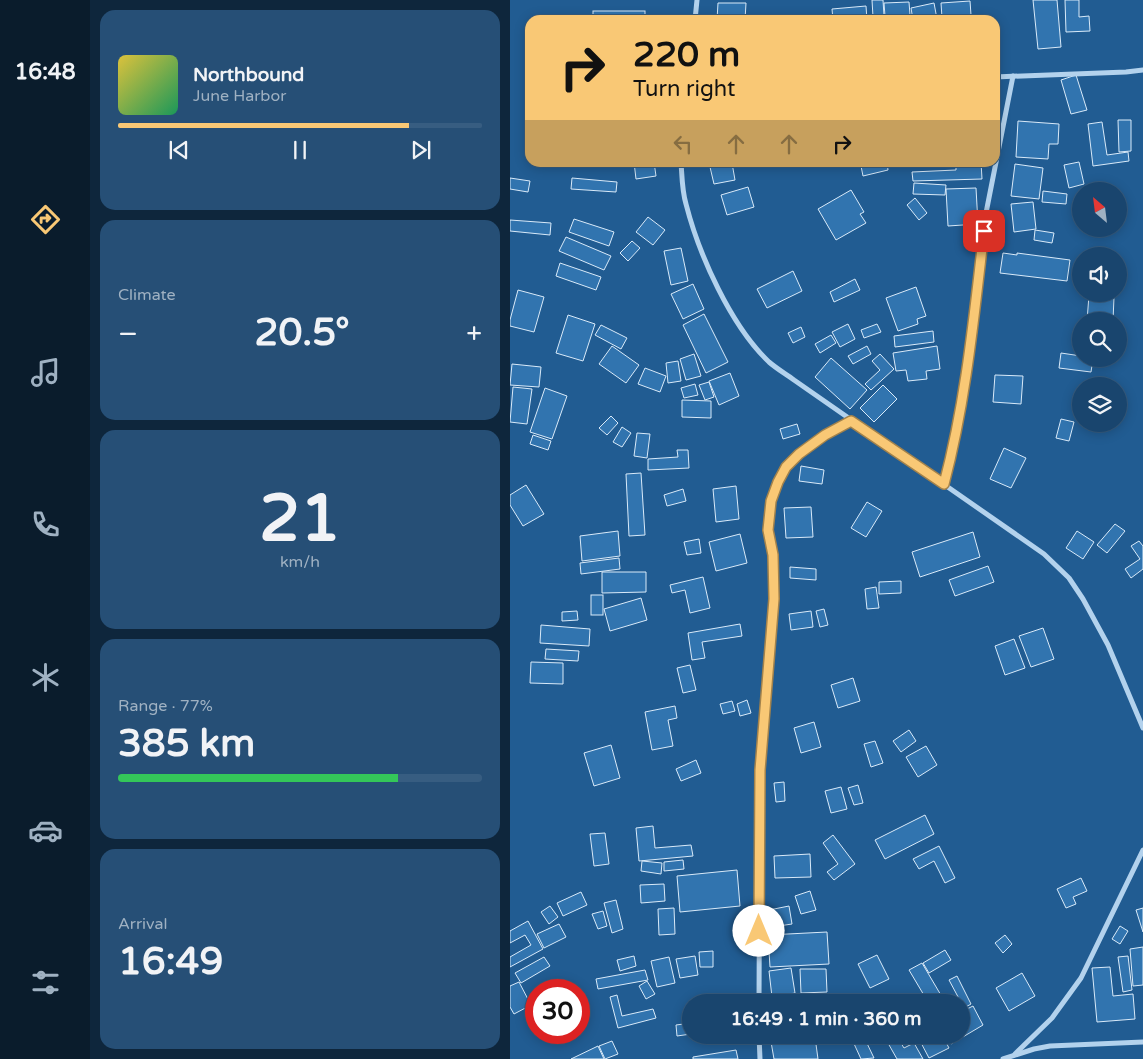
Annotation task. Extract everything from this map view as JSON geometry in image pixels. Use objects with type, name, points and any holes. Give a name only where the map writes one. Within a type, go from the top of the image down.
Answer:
[{"type":"street","points":[[696,15],[697,0]]},
{"type":"street","points":[[1000,76],[1143,70]]},
{"type":"street","points":[[1000,142],[1013,76]]},
{"type":"street","points":[[681,167],[685,203],[704,256],[740,327],[751,343],[770,363],[1044,554],[1069,578],[1083,599],[1108,645],[1143,728]]},
{"type":"street","points":[[944,484],[956,441],[986,213],[995,167]]},
{"type":"street","points":[[759,994],[760,770],[774,599],[773,555],[768,530],[768,516],[773,492],[786,467],[799,454],[825,435],[851,421]]},
{"type":"street","points":[[1015,1054],[1052,1018],[1080,978],[1143,850]]},
{"type":"street","points":[[1003,1059],[1034,1048],[1050,1046],[1143,1042]]},
{"type":"street","points":[[759,1044],[760,1059]]},
{"type":"building","points":[[872,0],[883,0],[884,15],[873,15]]},
{"type":"building","points":[[1033,0],[1057,0],[1061,47],[1038,49]]},
{"type":"building","points":[[1065,0],[1079,0],[1079,17],[1089,16],[1090,31],[1066,32]]},
{"type":"building","points":[[970,1],[971,15],[942,15],[941,3]]},
{"type":"building","points":[[909,2],[910,15],[885,15],[884,3]]},
{"type":"building","points":[[718,3],[746,3],[745,15],[717,15]]},
{"type":"building","points":[[934,3],[936,15],[912,15],[911,8]]},
{"type":"building","points":[[866,6],[867,15],[833,15],[832,9]]},
{"type":"building","points":[[593,11],[645,11],[645,15],[593,15]]},
{"type":"building","points":[[1076,75],[1087,110],[1071,114],[1061,80]]},
{"type":"building","points":[[1118,120],[1131,120],[1131,151],[1119,152]]},
{"type":"building","points":[[1018,121],[1059,124],[1058,144],[1049,144],[1048,159],[1016,157]]},
{"type":"building","points":[[1102,122],[1107,155],[1128,152],[1129,161],[1093,166],[1088,124]]},
{"type":"building","points":[[1079,162],[1084,182],[1072,182],[1072,187],[1069,188],[1064,165]]},
{"type":"building","points":[[1015,164],[1043,168],[1039,199],[1011,196]]},
{"type":"building","points":[[635,167],[655,167],[656,176],[636,179]]},
{"type":"building","points":[[710,167],[733,167],[735,180],[714,184]]},
{"type":"building","points":[[861,167],[888,167],[888,170],[863,176]]},
{"type":"building","points":[[956,167],[981,167],[982,179],[913,181],[912,172],[956,170]]},
{"type":"building","points":[[510,178],[530,181],[528,192],[510,189]]},
{"type":"building","points":[[572,178],[617,182],[616,192],[571,189]]},
{"type":"building","points":[[914,183],[946,185],[945,195],[913,194]]},
{"type":"building","points":[[748,187],[754,207],[727,215],[721,195]]},
{"type":"building","points":[[976,188],[978,224],[948,226],[946,189]]},
{"type":"building","points":[[851,190],[864,212],[860,214],[866,223],[836,240],[818,209]]},
{"type":"building","points":[[1043,191],[1067,194],[1066,204],[1042,202]]},
{"type":"building","points":[[915,198],[927,213],[919,220],[907,205]]},
{"type":"building","points":[[1033,202],[1036,229],[1014,232],[1011,204]]},
{"type":"building","points":[[648,217],[665,230],[653,245],[636,232]]},
{"type":"building","points":[[574,219],[614,232],[609,246],[569,232]]},
{"type":"building","points":[[510,220],[551,223],[550,235],[510,231]]},
{"type":"building","points":[[1035,230],[1054,233],[1052,243],[1034,240]]},
{"type":"building","points":[[566,237],[611,256],[604,270],[559,251]]},
{"type":"building","points":[[632,241],[640,248],[628,261],[620,253]]},
{"type":"building","points":[[681,248],[688,281],[671,285],[664,251]]},
{"type":"building","points":[[1003,253],[1070,260],[1067,281],[1000,273]]},
{"type":"building","points":[[560,263],[601,277],[596,290],[556,276]]},
{"type":"building","points":[[793,271],[802,291],[767,308],[757,289]]},
{"type":"building","points":[[855,279],[860,290],[834,302],[830,292]]},
{"type":"building","points":[[693,284],[704,309],[683,319],[671,294]]},
{"type":"building","points":[[916,287],[926,316],[917,319],[918,324],[898,331],[886,298]]},
{"type":"building","points":[[518,290],[544,297],[534,332],[510,326]]},
{"type":"building","points":[[1088,302],[1114,302],[1113,312],[1088,312]]},
{"type":"building","points":[[704,314],[728,362],[706,373],[683,325]]},
{"type":"building","points":[[568,315],[595,324],[583,361],[556,353]]},
{"type":"building","points":[[848,324],[855,339],[840,347],[832,332]]},
{"type":"building","points":[[877,324],[881,332],[864,338],[861,330]]},
{"type":"building","points":[[601,325],[627,338],[621,349],[595,335]]},
{"type":"building","points":[[801,327],[805,337],[793,343],[788,333]]},
{"type":"building","points":[[933,331],[934,342],[895,347],[894,336]]},
{"type":"building","points":[[831,335],[836,343],[820,353],[815,344]]},
{"type":"building","points":[[612,346],[639,365],[626,383],[599,364]]},
{"type":"building","points":[[867,346],[871,354],[853,364],[848,356]]},
{"type":"building","points":[[937,346],[940,369],[926,371],[927,379],[908,381],[906,370],[896,371],[893,353]]},
{"type":"building","points":[[1061,353],[1072,355],[1072,367],[1092,367],[1091,372],[1059,368]]},
{"type":"building","points":[[694,354],[701,376],[686,380],[680,359]]},
{"type":"building","points":[[880,354],[894,369],[871,390],[865,384],[880,370],[872,361]]},
{"type":"building","points":[[831,358],[867,390],[850,409],[815,377]]},
{"type":"building","points":[[678,361],[681,381],[668,383],[666,363]]},
{"type":"building","points":[[512,364],[541,367],[539,387],[510,385]]},
{"type":"building","points":[[645,368],[666,376],[660,392],[638,384]]},
{"type":"building","points":[[730,373],[739,396],[719,405],[709,381]]},
{"type":"building","points":[[995,375],[1023,376],[1021,404],[993,402]]},
{"type":"building","points":[[709,382],[714,397],[705,400],[699,385]]},
{"type":"building","points":[[695,384],[698,395],[684,398],[681,388]]},
{"type":"building","points":[[883,385],[897,399],[874,422],[860,408]]},
{"type":"building","points":[[513,387],[532,389],[527,424],[510,422]]},
{"type":"building","points":[[545,388],[567,396],[552,439],[530,432]]},
{"type":"building","points":[[682,400],[711,401],[711,418],[682,417]]},
{"type":"building","points":[[611,416],[618,423],[607,435],[599,428]]},
{"type":"building","points":[[1061,419],[1072,422],[1069,441],[1056,438]]},
{"type":"building","points":[[797,424],[800,434],[783,439],[780,429]]},
{"type":"building","points":[[622,427],[631,433],[622,447],[613,442]]},
{"type":"building","points":[[637,433],[650,434],[647,458],[634,456]]},
{"type":"building","points":[[533,435],[551,441],[548,450],[530,444]]},
{"type":"building","points":[[1004,448],[1026,458],[1011,488],[990,479]]},
{"type":"building","points":[[677,450],[688,450],[689,468],[648,470],[648,459],[678,457]]},
{"type":"building","points":[[801,466],[824,470],[822,484],[799,481]]},
{"type":"building","points":[[641,473],[645,535],[629,536],[626,474]]},
{"type":"building","points":[[526,485],[544,514],[523,526],[510,505],[510,495]]},
{"type":"building","points":[[736,486],[739,519],[716,522],[713,489]]},
{"type":"building","points":[[683,489],[686,501],[667,506],[664,495]]},
{"type":"building","points":[[867,502],[882,511],[866,537],[851,528]]},
{"type":"building","points":[[811,507],[813,537],[786,538],[784,508]]},
{"type":"building","points":[[1115,524],[1125,531],[1107,553],[1097,545]]},
{"type":"building","points":[[618,531],[620,556],[582,561],[580,536]]},
{"type":"building","points":[[1077,531],[1094,542],[1083,559],[1066,548]]},
{"type":"building","points":[[973,532],[980,557],[920,577],[912,552]]},
{"type":"building","points":[[740,534],[747,563],[716,571],[709,542]]},
{"type":"building","points":[[699,539],[701,553],[687,555],[684,542]]},
{"type":"building","points":[[1139,541],[1143,546],[1143,569],[1131,578],[1125,569],[1140,559],[1131,546]]},
{"type":"building","points":[[619,558],[620,569],[581,574],[580,563]]},
{"type":"building","points":[[988,566],[994,582],[955,596],[949,580]]},
{"type":"building","points":[[790,567],[816,569],[816,580],[790,578]]},
{"type":"building","points":[[602,572],[646,572],[646,592],[602,593]]},
{"type":"building","points":[[703,577],[710,608],[690,613],[685,590],[672,593],[670,585]]},
{"type":"building","points":[[901,581],[901,593],[879,594],[879,582]]},
{"type":"building","points":[[876,587],[879,608],[867,609],[865,589]]},
{"type":"building","points":[[591,595],[603,595],[603,615],[591,615]]},
{"type":"building","points":[[641,598],[647,620],[610,631],[604,609]]},
{"type":"building","points":[[824,609],[828,625],[820,627],[816,611]]},
{"type":"building","points":[[577,611],[578,620],[562,621],[562,612]]},
{"type":"building","points":[[811,611],[813,627],[791,630],[789,614]]},
{"type":"building","points":[[740,624],[742,636],[702,642],[705,658],[692,660],[688,633]]},
{"type":"building","points":[[541,625],[590,629],[589,646],[540,643]]},
{"type":"building","points":[[1043,628],[1054,659],[1031,667],[1019,636]]},
{"type":"building","points":[[1014,639],[1025,668],[1005,675],[995,646]]},
{"type":"building","points":[[546,649],[579,651],[578,661],[545,659]]},
{"type":"building","points":[[531,662],[563,663],[563,684],[530,683]]},
{"type":"building","points":[[690,665],[696,690],[683,693],[677,668]]},
{"type":"building","points":[[853,678],[860,701],[838,708],[831,685]]},
{"type":"building","points":[[747,700],[751,713],[740,716],[737,704]]},
{"type":"building","points":[[732,701],[735,711],[723,714],[720,704]]},
{"type":"building","points":[[675,706],[677,718],[668,720],[673,746],[652,750],[645,712]]},
{"type":"building","points":[[814,722],[821,747],[801,753],[794,728]]},
{"type":"building","points":[[909,730],[916,741],[901,752],[893,741]]},
{"type":"building","points":[[875,741],[883,763],[871,767],[864,744]]},
{"type":"building","points":[[611,745],[620,778],[594,786],[584,753]]},
{"type":"building","points":[[926,746],[937,765],[918,777],[906,757]]},
{"type":"building","points":[[696,760],[701,773],[681,781],[676,769]]},
{"type":"building","points":[[784,782],[785,801],[776,802],[774,783]]},
{"type":"building","points":[[858,785],[863,803],[854,805],[848,788]]},
{"type":"building","points":[[841,787],[847,809],[831,813],[825,791]]},
{"type":"building","points":[[925,815],[934,834],[885,859],[875,840]]},
{"type":"building","points":[[653,826],[655,848],[691,845],[693,856],[639,861],[636,828]]},
{"type":"building","points":[[605,833],[609,864],[594,866],[590,834]]},
{"type":"building","points":[[833,835],[855,864],[834,880],[827,872],[838,864],[823,843]]},
{"type":"building","points":[[939,846],[955,878],[945,883],[934,861],[919,869],[913,859]]},
{"type":"building","points":[[810,854],[811,877],[775,878],[774,856]]},
{"type":"building","points":[[683,860],[684,869],[664,871],[664,862]]},
{"type":"building","points":[[642,861],[662,863],[661,874],[641,871]]},
{"type":"building","points":[[737,870],[740,906],[680,912],[677,876]]},
{"type":"building","points":[[1081,878],[1087,891],[1073,897],[1076,904],[1066,908],[1057,889]]},
{"type":"building","points":[[664,884],[665,901],[641,903],[640,885]]},
{"type":"building","points":[[810,891],[816,910],[801,914],[795,896]]},
{"type":"building","points":[[581,892],[587,905],[563,916],[557,903]]},
{"type":"building","points":[[616,900],[623,929],[612,933],[604,903]]},
{"type":"building","points":[[550,906],[558,917],[549,924],[541,912]]},
{"type":"building","points":[[789,906],[792,924],[772,927],[769,910]]},
{"type":"building","points":[[674,908],[675,934],[659,935],[658,909]]},
{"type":"building","points":[[1143,908],[1143,932],[1136,910]]},
{"type":"building","points":[[603,911],[607,926],[598,929],[592,914]]},
{"type":"building","points":[[528,921],[543,949],[510,967],[510,957],[531,945],[525,935],[510,943],[510,931]]},
{"type":"building","points":[[559,924],[566,937],[544,948],[537,934]]},
{"type":"building","points":[[1120,926],[1128,931],[1120,944],[1112,939]]},
{"type":"building","points":[[827,932],[829,964],[770,967],[768,935]]},
{"type":"building","points":[[1005,935],[1012,944],[1003,953],[995,943]]},
{"type":"building","points":[[1143,947],[1143,985],[1133,986],[1130,949]]},
{"type":"building","points":[[945,950],[951,960],[929,973],[923,963]]},
{"type":"building","points":[[713,951],[713,967],[700,967],[699,952]]},
{"type":"building","points":[[877,955],[889,979],[870,988],[858,964]]},
{"type":"building","points":[[634,956],[636,966],[620,971],[617,960]]},
{"type":"building","points":[[695,956],[698,975],[680,978],[676,959]]},
{"type":"building","points":[[1128,956],[1132,990],[1123,992],[1118,957]]},
{"type":"building","points":[[544,957],[550,966],[521,983],[515,973]]},
{"type":"building","points":[[669,957],[675,983],[657,987],[651,961]]},
{"type":"building","points":[[922,963],[940,994],[923,994],[909,970]]},
{"type":"building","points":[[1110,967],[1113,996],[1133,994],[1135,1019],[1097,1022],[1092,968]]},
{"type":"building","points":[[791,968],[795,993],[772,994],[769,971]]},
{"type":"building","points":[[800,969],[826,969],[827,992],[801,993]]},
{"type":"building","points":[[645,970],[648,980],[598,989],[596,979]]},
{"type":"building","points":[[1022,973],[1035,996],[1009,1011],[996,988]]},
{"type":"building","points":[[957,976],[966,994],[956,994],[949,980]]},
{"type":"building","points":[[647,981],[655,994],[646,999],[639,986]]},
{"type":"building","points":[[519,982],[525,994],[525,1008],[514,1014],[510,1007],[510,986]]},
{"type":"building","points":[[617,995],[622,1016],[653,1009],[656,1018],[618,1028],[610,997]]},
{"type":"building","points":[[973,1006],[983,1025],[970,1033],[970,1008]]},
{"type":"building","points":[[682,1024],[682,1035],[677,1036],[676,1025]]},
{"type":"building","points":[[612,1041],[618,1054],[605,1059],[599,1046]]},
{"type":"building","points":[[771,1044],[816,1044],[818,1059],[774,1059]]},
{"type":"building","points":[[854,1044],[867,1044],[874,1058],[861,1059]]},
{"type":"building","points":[[889,1044],[902,1044],[904,1048],[915,1044],[923,1059],[897,1059]]},
{"type":"building","points":[[922,1044],[947,1044],[949,1048],[929,1058]]},
{"type":"building","points":[[598,1046],[604,1059],[571,1059]]},
{"type":"building","points":[[736,1050],[738,1059],[693,1059],[693,1057]]},
{"type":"route","points":[[759,931],[760,770],[774,599],[773,555],[768,530],[768,516],[773,492],[786,467],[799,454],[825,435],[851,421],[944,484],[956,441],[984,231]]}]
